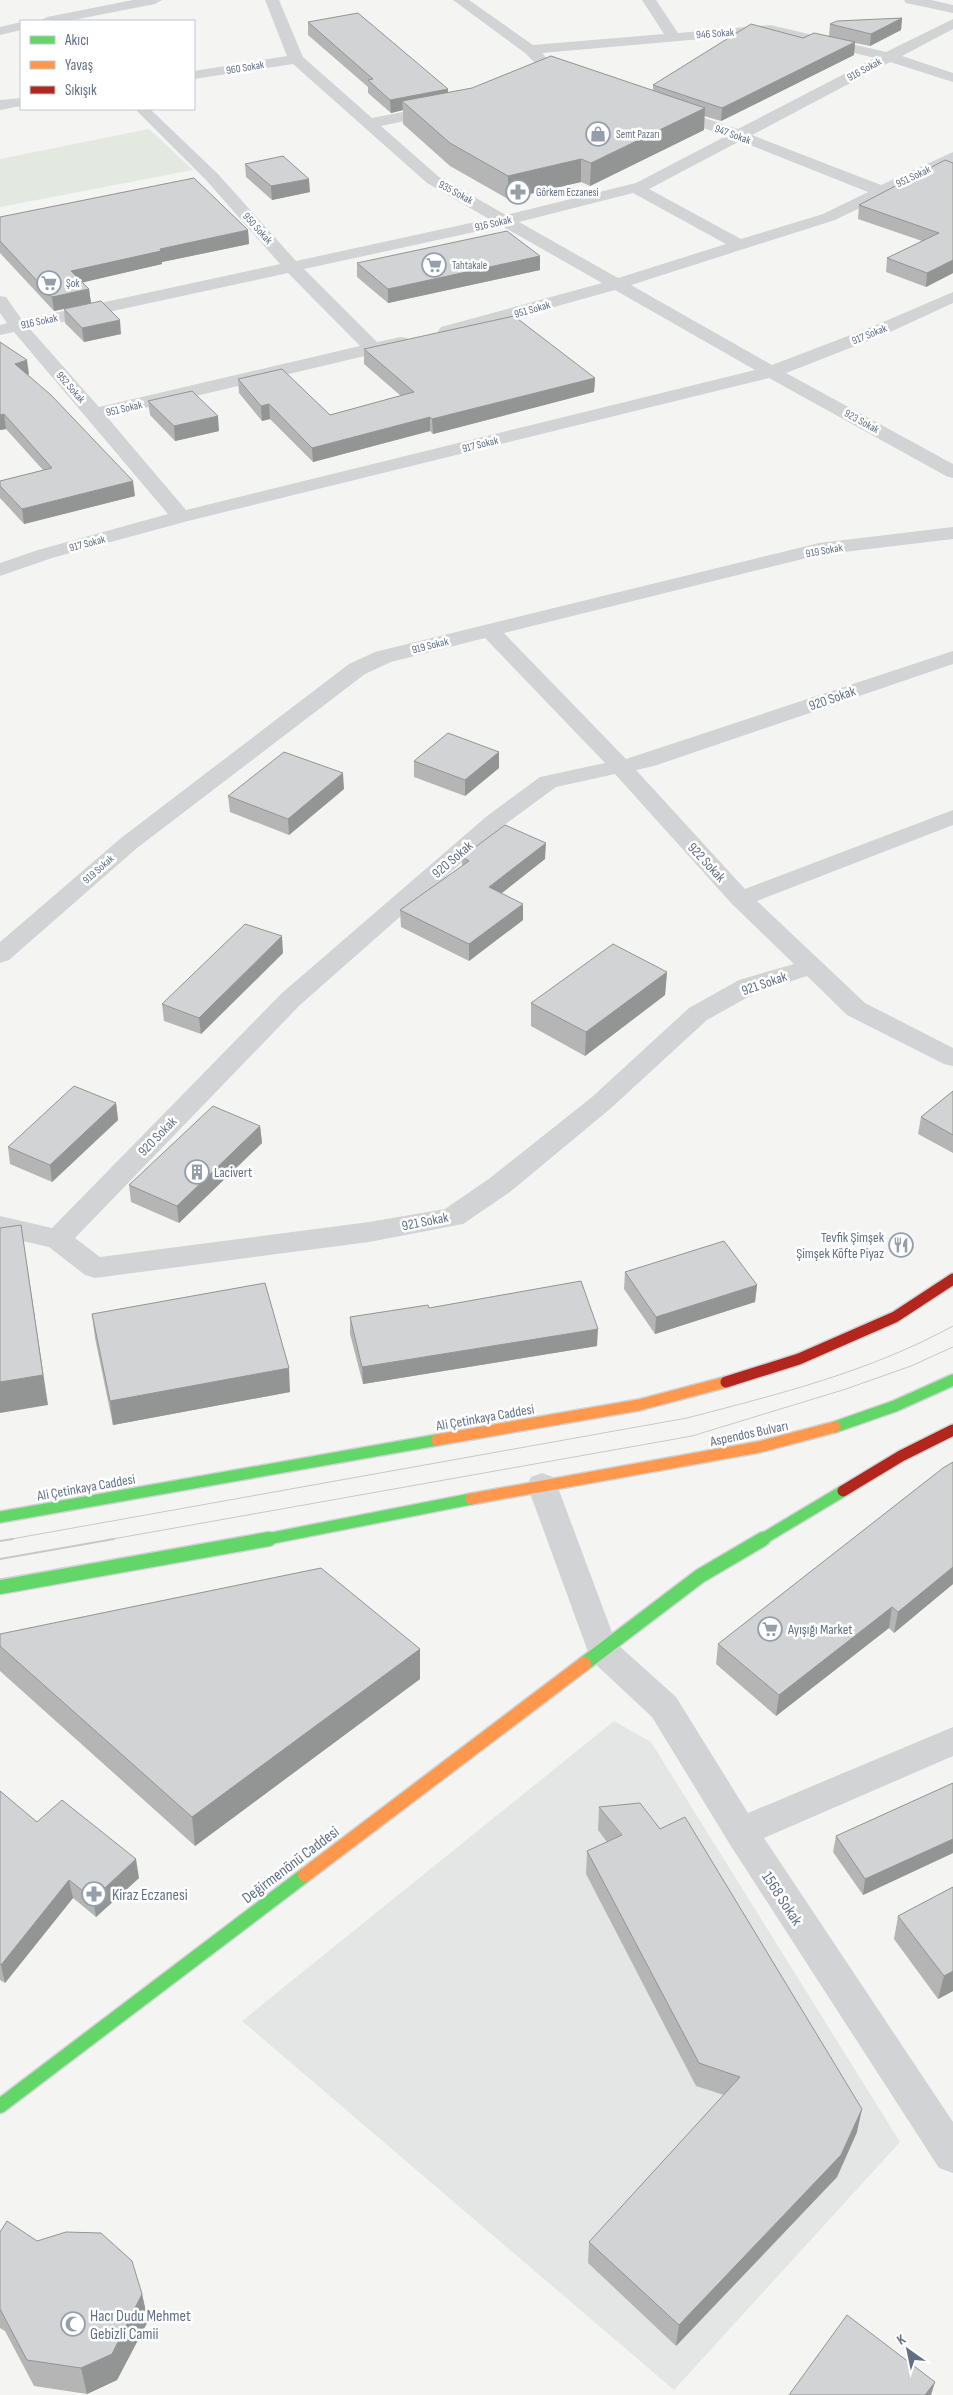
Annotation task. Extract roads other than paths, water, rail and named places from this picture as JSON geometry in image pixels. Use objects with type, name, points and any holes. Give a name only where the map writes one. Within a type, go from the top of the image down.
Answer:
[{"type":"main road","name":"Ali Çetinkaya Caddesi","points":[[0,1517],[639,1405],[699,1390],[799,1359],[886,1321],[953,1279]]},
{"type":"main road","name":"Aspendos Bulvarı","points":[[0,1587],[307,1532],[542,1485],[694,1460],[828,1430],[909,1402],[953,1380]]},
{"type":"main road","name":"Değirmenönü Caddesi","points":[[4,2095],[603,1651],[700,1576],[902,1456],[953,1430]]},
{"type":"street","points":[[52,20],[155,0]]},
{"type":"street","name":"935 Sokak","points":[[272,0],[296,59],[433,180],[770,372]]},
{"type":"street","points":[[460,0],[530,50],[550,70],[588,83]]},
{"type":"street","points":[[649,0],[673,36]]},
{"type":"street","points":[[911,0],[953,9]]},
{"type":"street","name":"916 Sokak","points":[[8,328],[506,220],[642,186],[953,23]]},
{"type":"street","points":[[0,31],[20,26]]},
{"type":"street","name":"946 Sokak","points":[[530,50],[770,29],[905,61],[953,78]]},
{"type":"street","name":"960 Sokak","points":[[195,75],[296,59]]},
{"type":"street","points":[[533,77],[550,70]]},
{"type":"street","points":[[0,105],[20,102]]},
{"type":"street","name":"947 Sokak","points":[[654,106],[739,135],[881,191]]},
{"type":"street","points":[[370,123],[456,107]]},
{"type":"street","name":"950 Sokak","points":[[143,110],[212,177],[292,267],[373,349]]},
{"type":"street","name":"951 Sokak","points":[[96,414],[484,323],[618,284],[829,217],[953,157]]},
{"type":"street","points":[[193,181],[212,177]]},
{"type":"street","points":[[635,188],[739,245]]},
{"type":"street","name":"917 Sokak","points":[[0,570],[45,554],[181,517],[770,372],[880,330],[953,297]]},
{"type":"street","name":"952 Sokak","points":[[0,301],[8,328],[96,414],[181,517]]},
{"type":"street","name":"923 Sokak","points":[[770,372],[950,466]]},
{"type":"street","name":"919 Sokak","points":[[0,955],[129,843],[357,669],[383,656],[819,549],[953,533]]},
{"type":"street","name":"922 Sokak","points":[[490,631],[620,767],[741,899],[856,1009],[953,1058]]},
{"type":"street","name":"920 Sokak","points":[[58,1239],[291,998],[495,821],[548,782],[646,761],[953,657]]},
{"type":"street","points":[[741,899],[953,817]]},
{"type":"street","name":"921 Sokak","points":[[0,1226],[58,1239],[95,1268],[369,1232],[453,1217],[500,1184],[601,1103],[698,1014],[748,986],[811,967]]},
{"type":"street","points":[[542,1485],[603,1651]]},
{"type":"street","name":"1568 Sokak","points":[[603,1651],[664,1707],[740,1832],[953,2156]]},
{"type":"street","points":[[740,1832],[953,1741]]},
{"type":"tram line","points":[[6,1540],[687,1418],[756,1400],[856,1369],[921,1342],[953,1326]]},
{"type":"tram line","points":[[107,1540],[692,1436],[846,1389],[911,1366],[953,1347]]},
{"type":"tram line","points":[[0,1541],[13,1539]]},
{"type":"tram line","points":[[0,1559],[114,1539]]},
{"type":"place","name":"Semt Pazarı","points":[[598,134]]},
{"type":"place","name":"Görkem Eczanesi","points":[[518,192]]},
{"type":"place","name":"Tahtakale","points":[[434,265]]},
{"type":"place","name":"Şok","points":[[49,283]]},
{"type":"place","name":"Lacivert","points":[[197,1172]]},
{"type":"place","name":"Tevfik Şimşek Şimşek Köfte Piyaz","points":[[901,1245]]},
{"type":"place","name":"Ayışığı Market","points":[[770,1629]]},
{"type":"place","name":"Kiraz Eczanesi","points":[[94,1894]]},
{"type":"place","name":"Hacı Dudu Mehmet Gebizli Camii","points":[[73,2324]]}]
